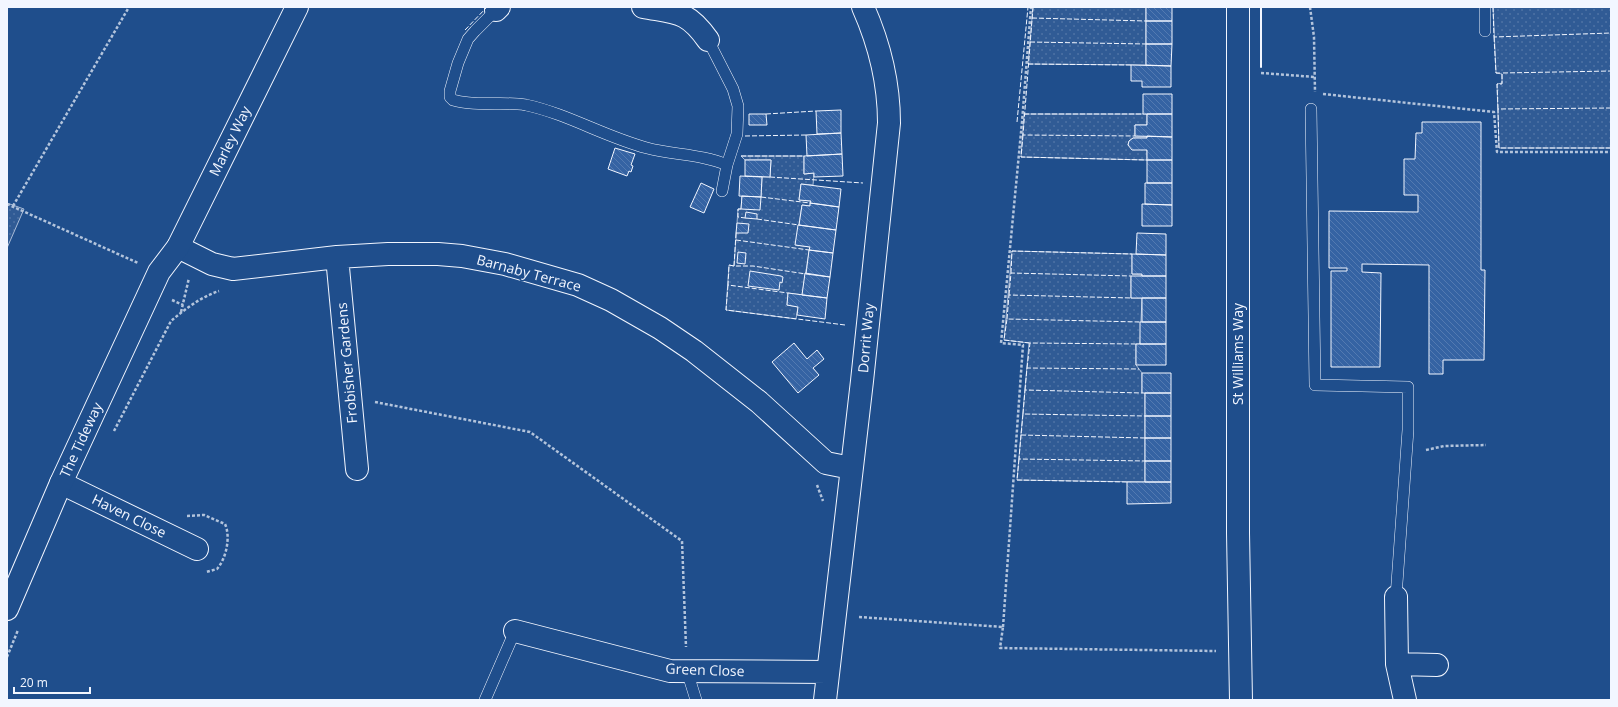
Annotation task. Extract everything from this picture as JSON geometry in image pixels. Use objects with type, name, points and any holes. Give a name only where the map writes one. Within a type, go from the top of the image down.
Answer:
[{"type":"street","name":"Marley Way","points":[[159,272],[178,247],[297,7]]},
{"type":"street","points":[[642,7],[684,15],[693,21],[708,40]]},
{"type":"street","name":"Dorrit Way","points":[[825,700],[889,123],[886,89],[880,55],[863,7]]},
{"type":"street","name":"St Williams Way","points":[[1238,7],[1238,534],[1241,700]]},
{"type":"street","name":"Barnaby Terrace","points":[[178,247],[212,264],[233,269],[338,257],[412,253],[462,256],[505,264],[584,287],[638,315],[694,351],[759,402],[826,463],[851,468]]},
{"type":"street","name":"Frobisher Gardens","points":[[338,257],[357,469]]},
{"type":"street","name":"The Tideway","points":[[7,609],[62,483],[159,272]]},
{"type":"street","name":"Haven Close","points":[[62,483],[197,549]]},
{"type":"street","points":[[1396,597],[1397,664],[1405,700]]},
{"type":"street","name":"Green Close","points":[[515,630],[670,672],[828,672]]},
{"type":"street","points":[[1397,664],[1437,665]]},
{"type":"lane","points":[[1485,7],[1485,31]]},
{"type":"lane","points":[[497,8],[475,31],[462,50],[450,91],[450,97],[453,100],[474,103],[510,103],[544,109],[646,148],[715,160],[727,165]]},
{"type":"lane","points":[[708,40],[733,89],[738,106],[737,134],[727,165],[722,191]]},
{"type":"lane","points":[[1311,109],[1315,385],[1408,387],[1408,430],[1396,597]]},
{"type":"lane","points":[[485,700],[515,630]]},
{"type":"lane","points":[[687,672],[696,700]]},
{"type":"path","points":[[13,206],[129,7]]},
{"type":"path","points":[[1031,7],[1022,122],[1001,343],[1023,345],[1003,627],[1000,648],[1214,651]]},
{"type":"path","points":[[1310,7],[1314,37],[1315,93],[1494,112],[1496,152],[1611,152]]},
{"type":"path","points":[[1256,73],[1315,77]]},
{"type":"path","points":[[7,204],[159,272]]},
{"type":"path","points":[[113,432],[171,321],[182,311],[203,298],[220,291]]},
{"type":"path","points":[[350,397],[530,432],[682,541],[687,672]]},
{"type":"path","points":[[1424,450],[1444,446],[1486,445]]},
{"type":"path","points":[[817,483],[825,508]]},
{"type":"path","points":[[835,616],[1003,627]]},
{"type":"path","points":[[7,657],[18,630]]},
{"type":"shaded area","points":[[1033,7],[1146,7],[1146,65],[1028,64]]},
{"type":"shaded area","points":[[1493,7],[1611,7],[1611,148],[1499,148],[1497,84],[1502,83],[1502,74],[1496,73]]},
{"type":"shaded area","points":[[1024,114],[1147,114],[1147,125],[1135,125],[1135,136],[1147,136],[1147,138],[1133,138],[1129,141],[1128,145],[1147,150],[1147,160],[1021,157]]},
{"type":"shaded area","points":[[741,156],[804,156],[804,174],[814,173],[813,185],[801,184],[799,200],[811,201],[810,206],[802,205],[796,245],[810,247],[802,295],[788,293],[787,305],[798,307],[796,319],[726,310],[729,265],[734,266],[738,209],[741,209],[742,196],[761,197],[762,177],[770,177],[771,160],[745,160]]},
{"type":"shaded area","points":[[7,203],[24,209],[7,248]]},
{"type":"shaded area","points":[[1012,251],[1132,254],[1132,274],[1142,274],[1142,276],[1131,277],[1131,298],[1142,298],[1140,344],[1136,344],[1136,365],[1142,373],[1142,392],[1145,393],[1145,482],[1017,480],[1029,343],[1004,340]]},
{"type":"building","points":[[1146,7],[1172,7],[1172,21],[1146,21]]},
{"type":"building","points":[[1146,21],[1172,21],[1172,44],[1146,44]]},
{"type":"building","points":[[1146,44],[1172,44],[1171,66],[1146,65]]},
{"type":"building","points":[[1131,65],[1171,66],[1171,87],[1142,87],[1142,81],[1131,81]]},
{"type":"building","points":[[1143,94],[1172,94],[1172,114],[1143,114]]},
{"type":"building","points":[[841,110],[841,133],[817,134],[816,111]]},
{"type":"building","points":[[749,114],[766,114],[767,125],[749,125]]},
{"type":"building","points":[[1147,114],[1172,114],[1172,137],[1135,136],[1135,125],[1147,125]]},
{"type":"building","points":[[1422,122],[1481,122],[1481,270],[1485,270],[1484,360],[1443,360],[1443,374],[1429,374],[1429,265],[1362,264],[1362,272],[1381,273],[1380,367],[1331,367],[1331,271],[1347,271],[1347,268],[1329,268],[1329,211],[1418,212],[1418,195],[1404,195],[1404,159],[1415,159],[1416,133],[1422,133]]},
{"type":"building","points":[[841,133],[842,154],[807,156],[806,135]]},
{"type":"building","points":[[1147,136],[1172,137],[1172,160],[1147,160],[1147,150],[1132,150],[1128,145],[1129,141],[1133,138],[1147,138]]},
{"type":"building","points":[[615,148],[635,154],[631,165],[633,166],[631,172],[629,171],[627,176],[608,169]]},
{"type":"building","points":[[842,154],[843,176],[814,177],[814,173],[804,174],[804,156]]},
{"type":"building","points":[[745,160],[771,160],[770,177],[745,176]]},
{"type":"building","points":[[1147,160],[1172,160],[1172,183],[1147,183]]},
{"type":"building","points":[[740,176],[762,177],[761,197],[739,196]]},
{"type":"building","points":[[701,183],[714,189],[704,213],[690,207]]},
{"type":"building","points":[[1145,183],[1172,183],[1172,205],[1145,204]]},
{"type":"building","points":[[801,184],[841,189],[839,207],[799,200]]},
{"type":"building","points":[[742,196],[761,197],[760,210],[741,209]]},
{"type":"building","points":[[810,203],[839,207],[836,230],[799,225],[802,205],[810,206]]},
{"type":"building","points":[[1142,204],[1172,205],[1172,226],[1142,226]]},
{"type":"building","points":[[746,212],[757,214],[757,219],[745,218]]},
{"type":"building","points":[[737,223],[749,224],[748,233],[736,233]]},
{"type":"building","points":[[798,225],[836,230],[833,253],[809,250],[810,247],[795,245]]},
{"type":"building","points":[[1137,233],[1166,234],[1166,255],[1136,254]]},
{"type":"building","points":[[809,250],[833,253],[830,277],[806,274]]},
{"type":"building","points":[[738,252],[746,253],[745,264],[737,263]]},
{"type":"building","points":[[1132,254],[1166,255],[1166,276],[1142,276],[1142,274],[1132,274]]},
{"type":"building","points":[[750,271],[783,277],[782,283],[780,282],[779,290],[748,286]]},
{"type":"building","points":[[805,273],[830,277],[827,298],[802,295]]},
{"type":"building","points":[[1131,276],[1166,276],[1166,298],[1131,298]]},
{"type":"building","points":[[788,293],[827,298],[825,319],[797,315],[798,307],[787,305]]},
{"type":"building","points":[[1142,298],[1166,298],[1166,322],[1142,322]]},
{"type":"building","points":[[1140,322],[1166,322],[1166,344],[1140,344]]},
{"type":"building","points":[[794,343],[807,359],[817,350],[824,359],[813,368],[819,375],[798,393],[772,362]]},
{"type":"building","points":[[1136,344],[1166,344],[1166,365],[1136,365]]},
{"type":"building","points":[[1142,373],[1171,373],[1171,393],[1142,393]]},
{"type":"building","points":[[1145,393],[1171,393],[1171,416],[1145,416]]},
{"type":"building","points":[[1145,416],[1171,416],[1171,438],[1145,438]]},
{"type":"building","points":[[1145,438],[1171,438],[1171,461],[1145,461]]},
{"type":"building","points":[[1145,461],[1171,461],[1171,482],[1145,482]]},
{"type":"building","points":[[1127,482],[1171,482],[1171,503],[1127,504]]},
{"type":"fence","points":[[465,30],[487,7]]},
{"type":"fence","points":[[1017,122],[1028,7]]},
{"type":"fence","points":[[1033,7],[1023,135],[1135,136]]},
{"type":"fence","points":[[1493,7],[1494,37],[1611,33]]},
{"type":"fence","points":[[1032,18],[1146,21]]},
{"type":"fence","points":[[1494,37],[1496,73],[1502,73]]},
{"type":"fence","points":[[1030,42],[1146,44]]},
{"type":"fence","points":[[1028,64],[1131,65]]},
{"type":"fence","points":[[1498,109],[1497,84],[1502,84],[1502,73],[1611,71]]},
{"type":"fence","points":[[1611,108],[1498,109],[1499,148],[1611,148]]},
{"type":"fence","points":[[766,114],[816,111]]},
{"type":"fence","points":[[1024,114],[1143,114]]},
{"type":"fence","points":[[745,136],[806,135]]},
{"type":"fence","points":[[1023,135],[1021,157],[1147,160]]},
{"type":"fence","points":[[741,156],[804,156]]},
{"type":"fence","points":[[770,177],[863,183]]},
{"type":"fence","points":[[761,197],[810,203]]},
{"type":"fence","points":[[741,209],[738,209],[738,217],[745,218]]},
{"type":"fence","points":[[757,219],[799,225]]},
{"type":"fence","points":[[736,233],[734,266],[753,266],[806,274]]},
{"type":"fence","points":[[736,240],[809,250]]},
{"type":"fence","points":[[1011,273],[1012,251],[1132,254]]},
{"type":"fence","points":[[734,266],[729,265],[728,285],[788,293]]},
{"type":"fence","points":[[1009,295],[1011,273],[1131,276]]},
{"type":"fence","points":[[728,285],[726,310],[845,325]]},
{"type":"fence","points":[[1007,319],[1009,295],[1132,298]]},
{"type":"fence","points":[[1030,343],[1004,340],[1007,319],[1140,322]]},
{"type":"fence","points":[[1027,368],[1030,343],[1136,344]]},
{"type":"fence","points":[[1025,390],[1027,368],[1139,369]]},
{"type":"fence","points":[[1023,414],[1025,390],[1142,393]]},
{"type":"fence","points":[[1145,416],[1023,414],[1021,435],[1145,438]]},
{"type":"fence","points":[[1021,435],[1019,459],[1145,461]]},
{"type":"fence","points":[[1019,459],[1017,480],[1127,482]]},
{"type":"wall","points":[[1261,7],[1261,67]]}]
